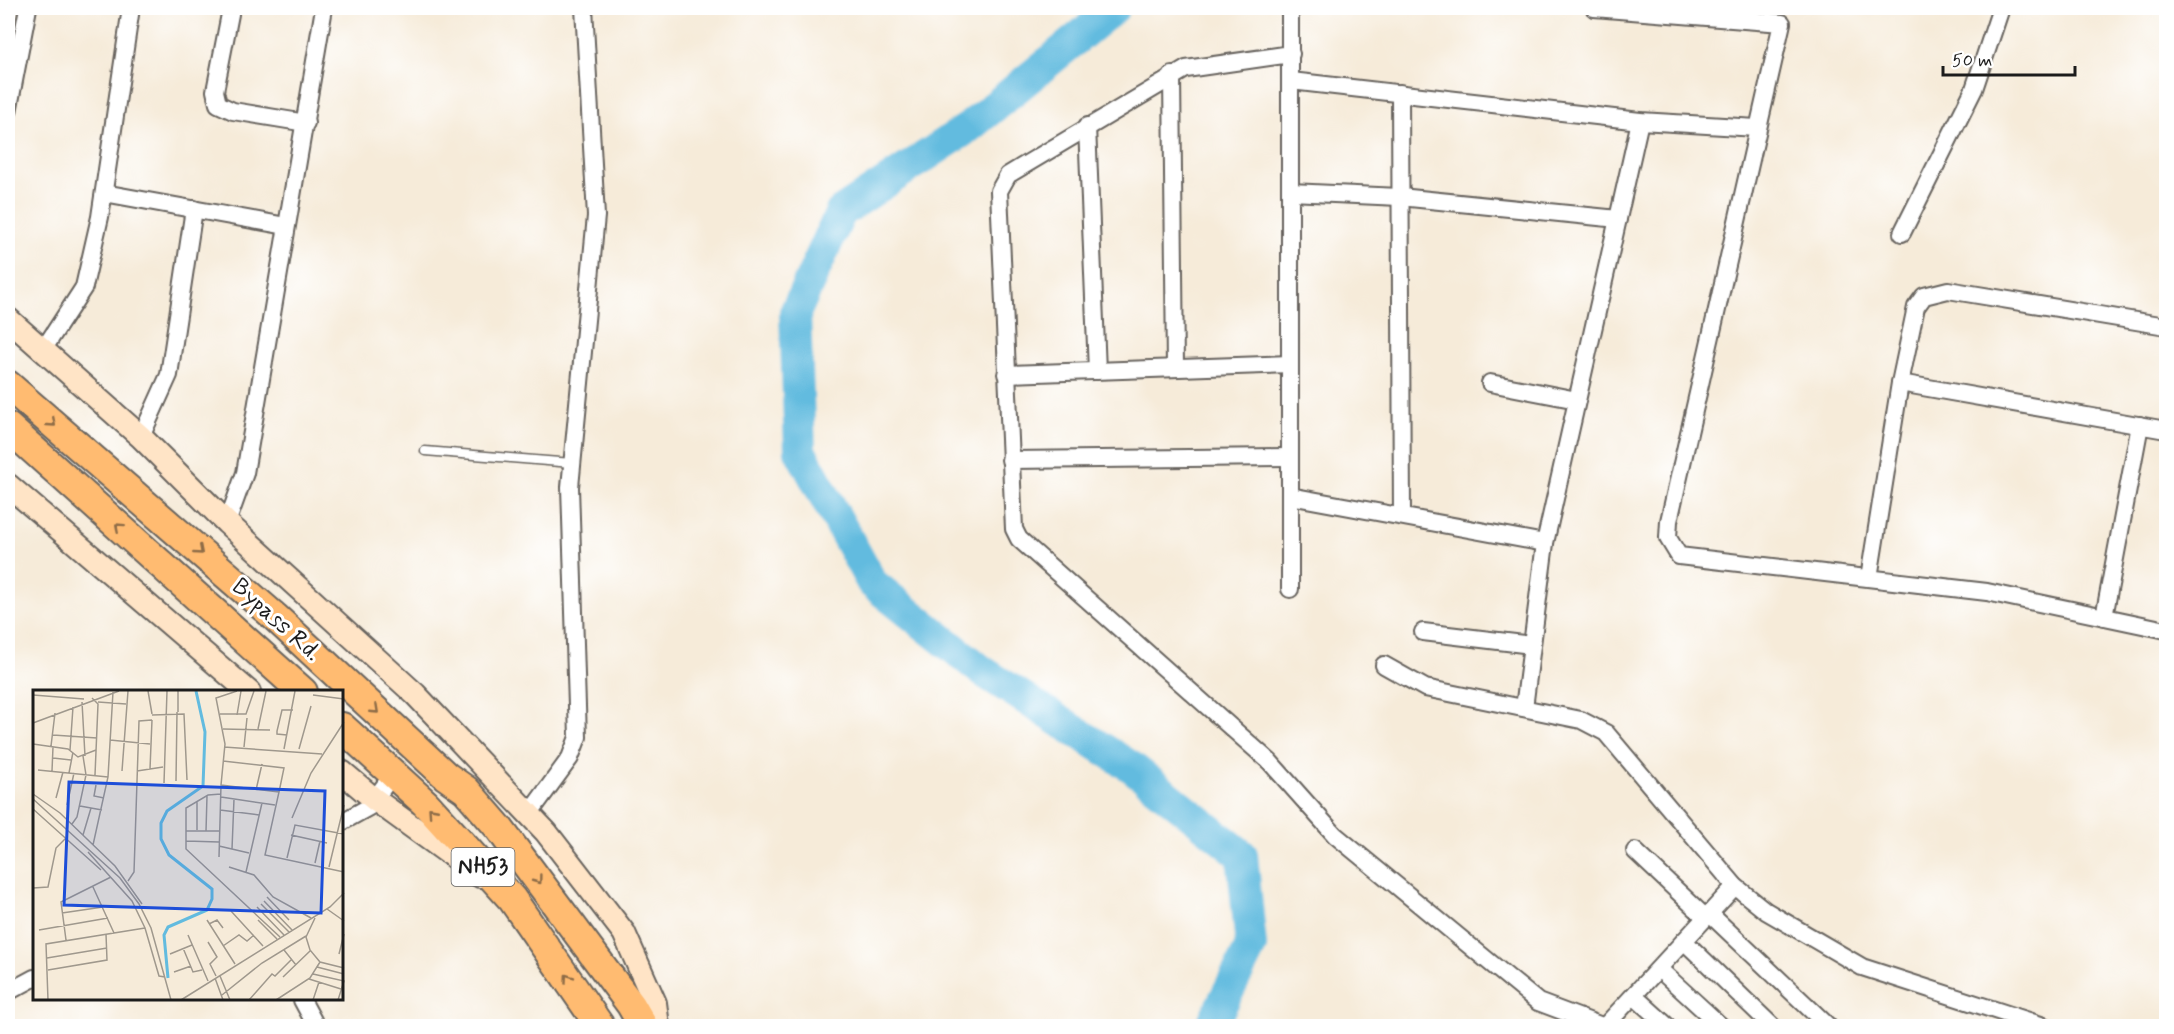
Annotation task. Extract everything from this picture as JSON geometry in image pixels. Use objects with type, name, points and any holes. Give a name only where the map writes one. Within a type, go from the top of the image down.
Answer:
[{"type":"highway","name":"Bypass Rd.","points":[[8,385],[275,617],[446,776],[466,790],[499,828],[646,1023]]},
{"type":"highway","name":"Bypass Rd.","points":[[8,427],[301,690]]},
{"type":"highway","points":[[247,641],[275,617]]},
{"type":"highway","name":"NH53","points":[[344,730],[425,803],[512,899],[600,1026]]},
{"type":"street","points":[[8,112],[28,8]]},
{"type":"street","points":[[43,350],[81,295],[104,192],[131,8]]},
{"type":"street","points":[[227,523],[245,473],[324,8]]},
{"type":"street","points":[[528,814],[570,758],[578,737],[570,487],[585,318],[596,230],[584,8]]},
{"type":"street","points":[[1290,8],[1290,589]]},
{"type":"street","points":[[1594,8],[1784,15],[1669,521],[1668,538],[1679,556],[1987,592],[2166,630]]},
{"type":"street","points":[[1902,233],[1974,89],[2001,8]]},
{"type":"street","points":[[230,14],[215,91],[218,104],[233,111],[306,123]]},
{"type":"street","points":[[1291,54],[1194,67],[1172,75],[1008,175],[999,191],[1014,529],[1019,539],[1270,762],[1335,835],[1538,1002],[1604,1026],[1735,886]]},
{"type":"street","points":[[1172,75],[1175,368]]},
{"type":"street","points":[[1291,81],[1640,121],[1757,128]]},
{"type":"street","points":[[1400,93],[1402,516]]},
{"type":"street","points":[[1524,708],[1545,543],[1640,121]]},
{"type":"street","points":[[1087,126],[1097,371]]},
{"type":"street","points":[[104,192],[286,226]]},
{"type":"street","points":[[1290,192],[1400,197],[1618,219]]},
{"type":"street","points":[[141,437],[169,375],[194,209]]},
{"type":"street","points":[[1869,578],[1900,383],[1916,307],[1924,296],[1936,291],[1948,290],[2166,326]]},
{"type":"street","points":[[8,319],[141,437],[227,523],[415,694],[528,814],[578,870],[624,933],[656,1003],[646,1023]]},
{"type":"street","points":[[1006,374],[1290,364]]},
{"type":"street","points":[[1490,382],[1577,400]]},
{"type":"street","points":[[1900,383],[2166,430]]},
{"type":"street","points":[[2104,617],[2140,425]]},
{"type":"street","points":[[1010,459],[1290,457]]},
{"type":"street","points":[[8,485],[247,690]]},
{"type":"street","points":[[1290,496],[1545,543]]},
{"type":"street","points":[[1424,632],[1532,645]]},
{"type":"street","points":[[1384,665],[1425,688],[1581,720],[1606,733],[1735,886],[1766,911],[1862,966],[2015,1022],[2044,1026]]},
{"type":"street","points":[[344,774],[374,799],[512,899]]},
{"type":"street","points":[[344,821],[369,807],[393,774]]},
{"type":"street","points":[[1635,851],[1828,1026]]},
{"type":"street","points":[[1684,941],[1772,1026]]},
{"type":"street","points":[[1659,969],[1721,1026]]},
{"type":"street","points":[[8,992],[33,979]]},
{"type":"street","points":[[1634,996],[1667,1026]]},
{"type":"street","points":[[303,1001],[316,1026]]},
{"type":"lane","points":[[425,451],[572,463]]},
{"type":"waterway","points":[[1114,8],[968,128],[841,212],[795,313],[800,451],[872,583],[982,671],[1133,768],[1242,855],[1251,946],[1211,1026]]}]
